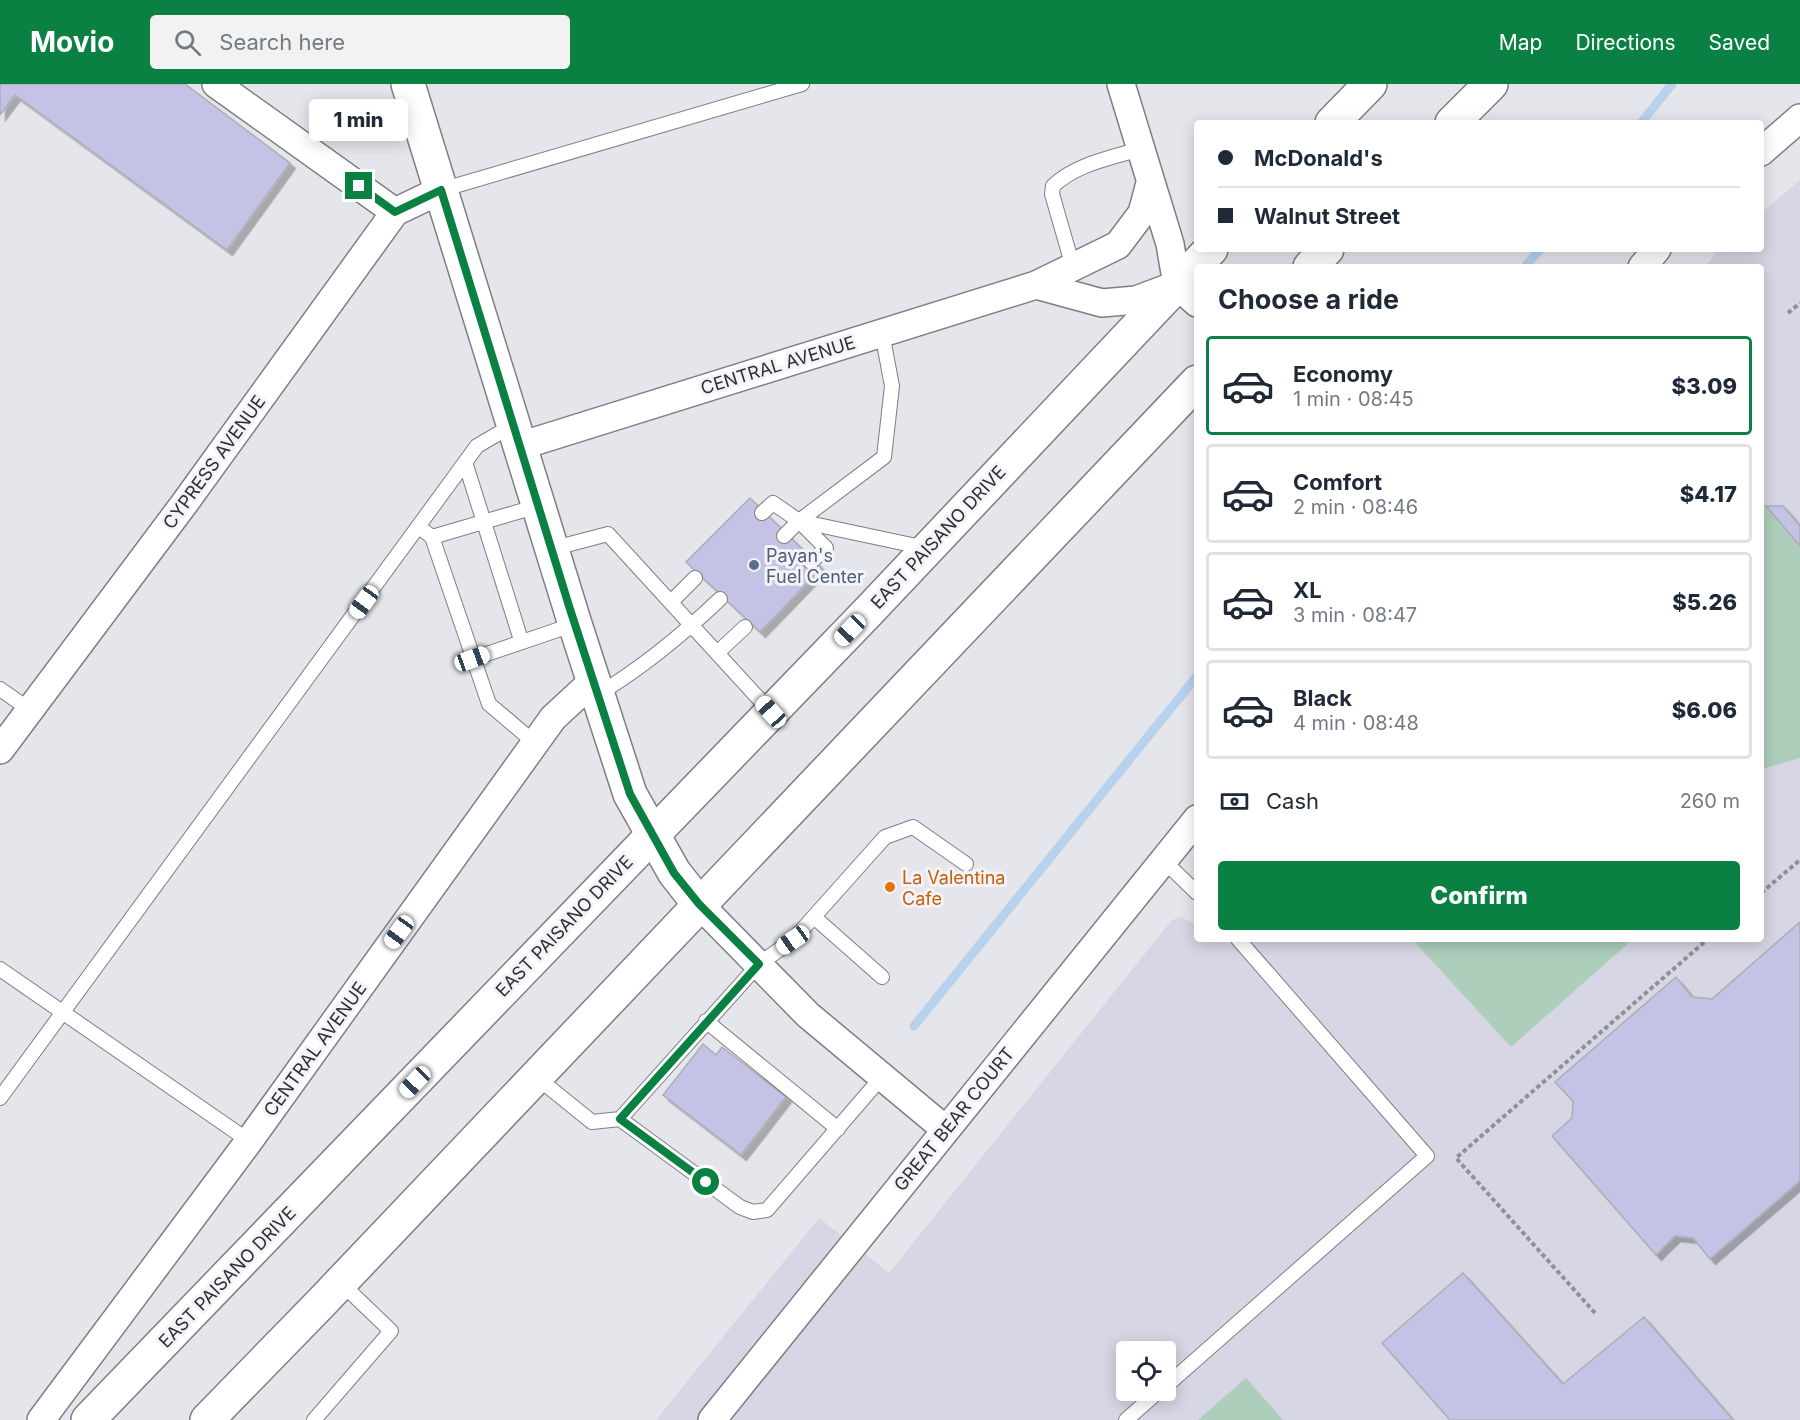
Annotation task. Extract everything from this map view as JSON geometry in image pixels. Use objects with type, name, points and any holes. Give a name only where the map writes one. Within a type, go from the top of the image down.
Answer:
[{"type":"main road","points":[[408,84],[551,549],[630,794],[674,873],[699,904]]},
{"type":"main road","points":[[1335,120],[1370,84]]},
{"type":"main road","points":[[1455,120],[1491,84]]},
{"type":"main road","points":[[1313,264],[1324,252]]},
{"type":"main road","name":"EAST PAISANO DRIVE","points":[[88,1420],[927,549],[1187,294]]},
{"type":"main road","points":[[207,1420],[1194,385]]},
{"type":"street","points":[[216,84],[395,212]]},
{"type":"street","points":[[1036,285],[1102,303],[1187,294],[1150,183],[1121,84]]},
{"type":"street","points":[[1764,149],[1800,118]]},
{"type":"street","name":"CENTRAL AVENUE","points":[[516,435],[882,333],[1036,285],[1118,245],[1142,213],[1150,183]]},
{"type":"street","name":"CYPRESS AVENUE","points":[[0,750],[192,494],[395,212],[441,190]]},
{"type":"street","points":[[1644,264],[1654,252]]},
{"type":"street","name":"CENTRAL AVENUE","points":[[41,1420],[249,1141],[556,714],[595,688]]},
{"type":"street","name":"GREAT BEAR COURT","points":[[723,1416],[946,1130],[1194,823]]},
{"type":"street","points":[[699,904],[808,1015],[946,1130]]},
{"type":"lane","points":[[441,190],[802,84]]},
{"type":"lane","points":[[1073,267],[1052,194],[1053,186],[1063,177],[1085,167],[1140,149]]},
{"type":"lane","points":[[784,536],[799,521],[884,457],[892,386],[882,333]]},
{"type":"lane","points":[[0,1098],[477,446],[516,435]]},
{"type":"lane","points":[[465,462],[521,640]]},
{"type":"lane","points":[[762,513],[773,503],[799,521],[826,548],[811,562]]},
{"type":"lane","points":[[432,537],[538,506]]},
{"type":"lane","points":[[799,521],[927,549]]},
{"type":"lane","points":[[419,527],[432,537],[451,578],[463,616],[472,659],[489,704],[535,743]]},
{"type":"lane","points":[[551,549],[608,534],[771,712]]},
{"type":"lane","points":[[484,569],[498,565]]},
{"type":"lane","points":[[671,602],[695,578]]},
{"type":"lane","points":[[595,688],[631,674],[692,626],[720,599]]},
{"type":"lane","points":[[495,606],[509,602]]},
{"type":"lane","points":[[472,659],[521,640],[575,624]]},
{"type":"lane","points":[[717,653],[745,627]]},
{"type":"lane","points":[[0,689],[30,710]]},
{"type":"lane","points":[[620,1119],[759,964],[793,940],[885,837],[913,827],[966,864]]},
{"type":"lane","points":[[1163,860],[1194,890]]},
{"type":"lane","points":[[814,917],[882,977]]},
{"type":"lane","points":[[1176,1377],[1427,1156],[1241,942]]},
{"type":"lane","points":[[0,969],[249,1141]]},
{"type":"lane","points":[[706,1021],[838,1129]]},
{"type":"lane","points":[[535,1076],[592,1122],[620,1119],[740,1207],[753,1212],[768,1210],[881,1078]]},
{"type":"lane","points":[[314,1420],[391,1331],[340,1282]]},
{"type":"lane","points":[[1126,1420],[1148,1401]]},
{"type":"path","points":[[1788,313],[1800,303]]},
{"type":"path","points":[[1764,890],[1800,860]]},
{"type":"path","points":[[1595,1313],[1456,1158],[1705,942]]},
{"type":"shaded area","points":[[1800,180],[1800,1420],[656,1420],[819,1218],[889,1273],[1172,920],[1181,917],[1194,922],[1194,942],[1764,942],[1764,264],[1706,264],[1716,252],[1764,252],[1764,210]]},
{"type":"green space","points":[[1764,504],[1800,546],[1800,758],[1764,768]]},
{"type":"green space","points":[[1415,942],[1630,942],[1511,1047]]},
{"type":"green space","points":[[1246,1378],[1283,1420],[1198,1420]]},
{"type":"building","points":[[0,84],[185,84],[290,163],[227,250],[15,95],[0,115]]},
{"type":"building","name":"Payan's Fuel Center","points":[[750,498],[822,568],[760,632],[686,562]]},
{"type":"building","points":[[1766,506],[1783,506],[1800,526],[1800,546]]},
{"type":"building","points":[[1800,922],[1800,1181],[1710,1259],[1693,1238],[1675,1236],[1656,1255],[1552,1136],[1572,1118],[1573,1101],[1555,1082],[1676,977],[1692,997],[1712,999]]},
{"type":"building","points":[[703,1044],[716,1055],[722,1047],[786,1097],[741,1155],[663,1095]]},
{"type":"building","points":[[1463,1273],[1563,1384],[1644,1317],[1733,1420],[1450,1420],[1382,1343]]},
{"type":"waterway","points":[[1643,120],[1672,84]]},
{"type":"waterway","points":[[1528,264],[1538,252]]},
{"type":"waterway","points":[[914,1026],[1194,680]]},
{"type":"place","name":"Payan's Fuel Center","points":[[754,565]]},
{"type":"place","name":"La Valentina Cafe","points":[[890,887]]},
{"type":"route","points":[[359,186],[395,212],[441,190],[592,681],[630,794],[674,873],[699,904],[759,964],[620,1119],[706,1182]]}]
